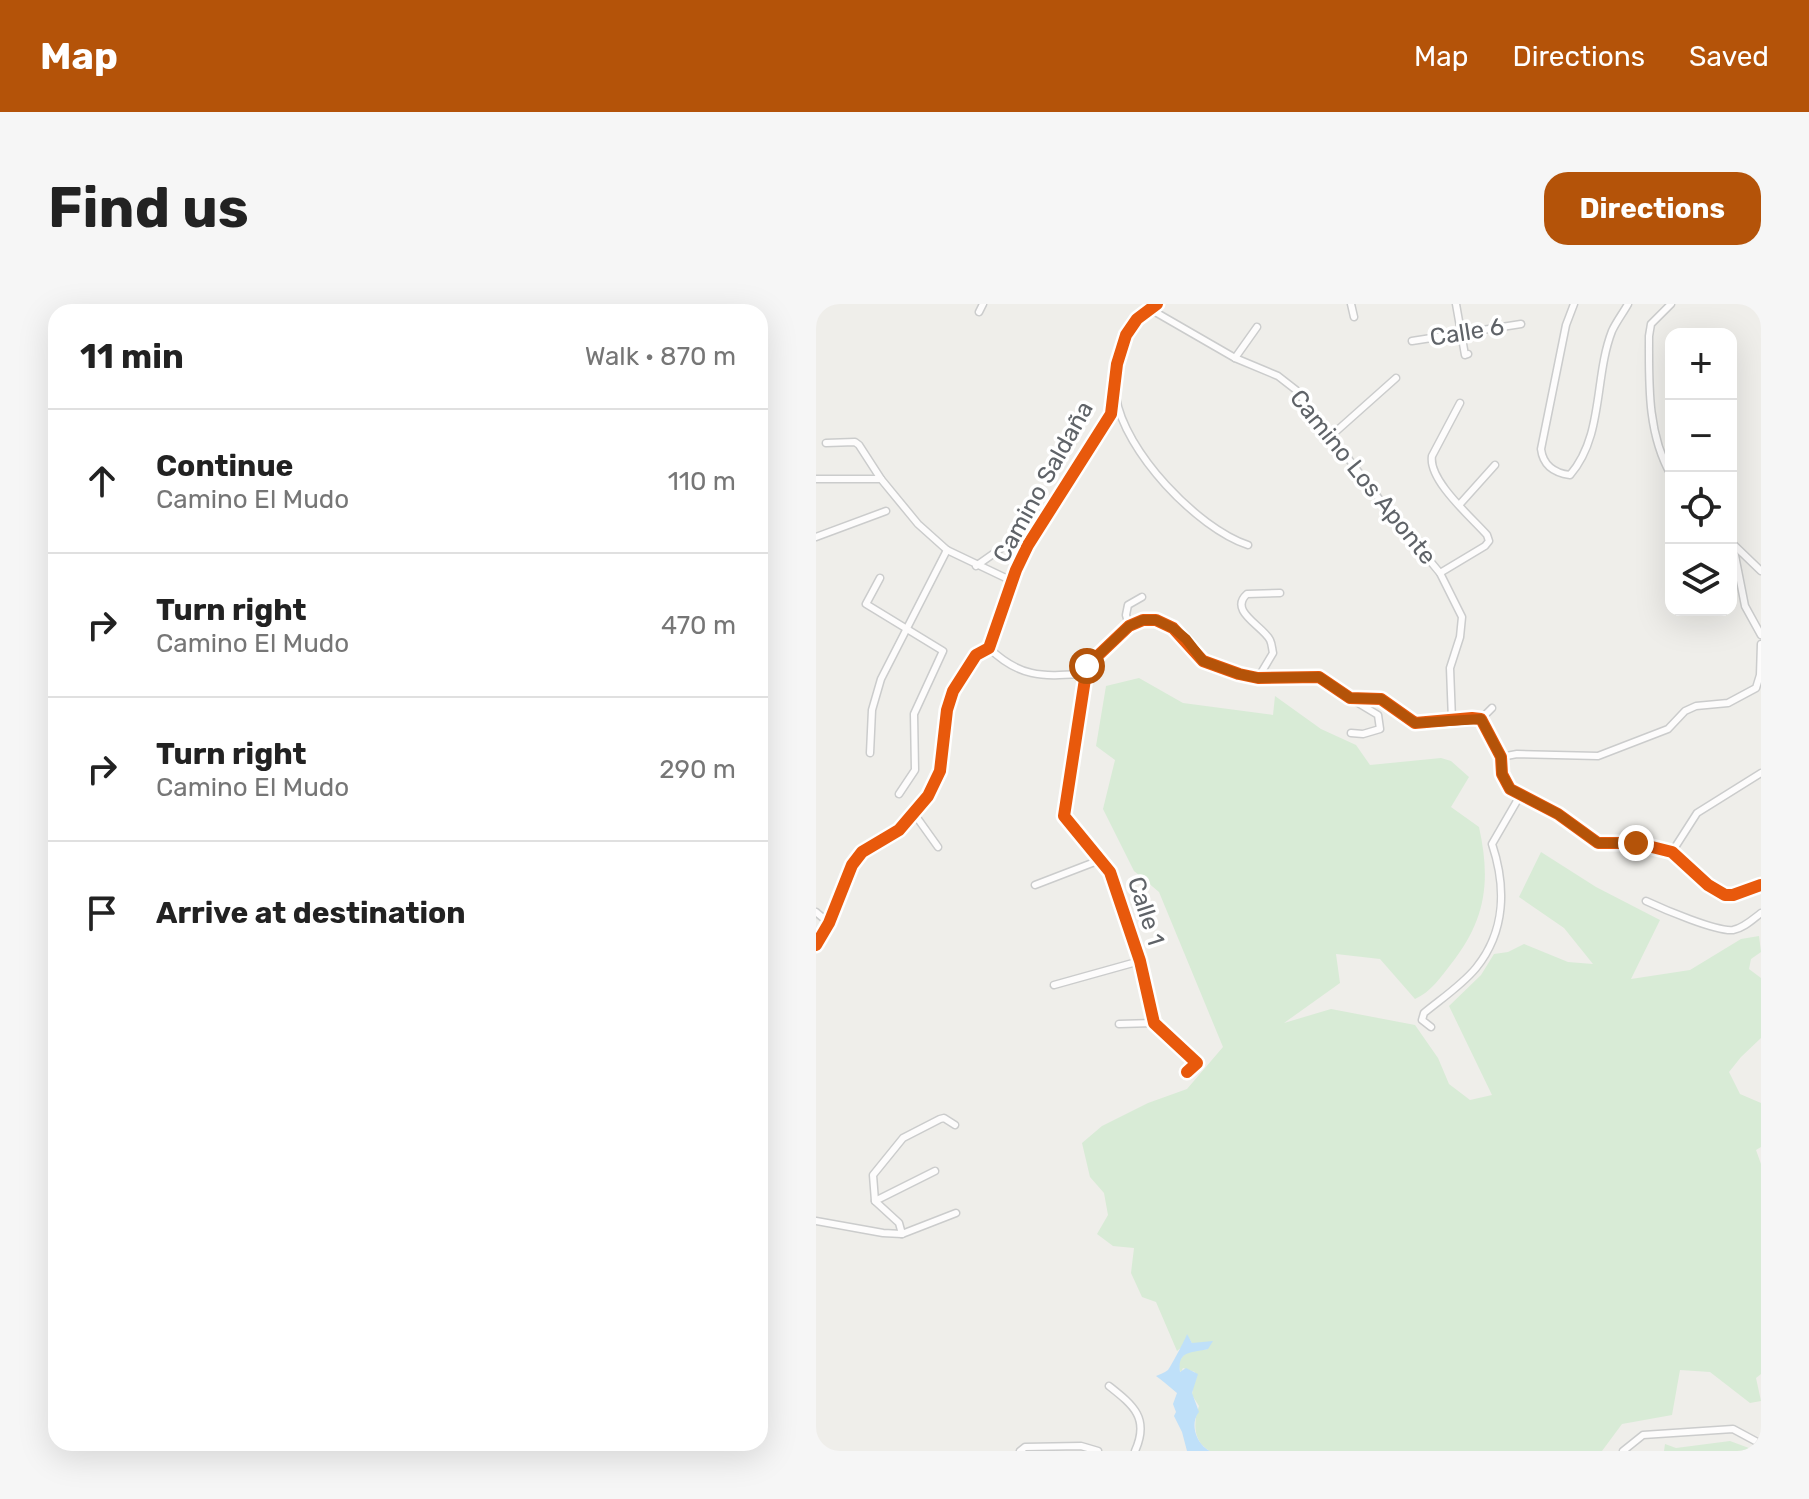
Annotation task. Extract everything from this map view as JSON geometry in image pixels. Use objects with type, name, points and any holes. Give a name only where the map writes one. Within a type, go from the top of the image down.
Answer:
[{"type":"street","points":[[979,312],[983,304]]},
{"type":"street","name":"Camino Saldaña","points":[[816,945],[829,923],[852,865],[862,852],[899,830],[928,796],[940,771],[947,710],[953,691],[976,655],[989,648],[1028,545],[1111,414],[1117,364],[1126,335],[1137,319],[1157,304]]},
{"type":"street","points":[[1352,304],[1354,317]]},
{"type":"street","points":[[1456,304],[1465,355],[1468,354]]},
{"type":"street","points":[[1574,304],[1566,325],[1541,449],[1544,462],[1550,468],[1570,475],[1580,463],[1594,424],[1612,330],[1628,304]]},
{"type":"street","points":[[1670,472],[1650,411],[1649,336],[1651,324],[1671,304]]},
{"type":"street","name":"Camino Los Aponte","points":[[1150,309],[1235,358],[1287,382],[1440,573],[1462,617],[1460,637],[1450,668],[1452,720]]},
{"type":"street","name":"Calle 6","points":[[1412,341],[1521,324]]},
{"type":"street","points":[[1235,358],[1257,327]]},
{"type":"street","points":[[1332,435],[1396,378]]},
{"type":"street","points":[[1115,389],[1119,415],[1129,438],[1158,475],[1217,531],[1248,545]]},
{"type":"street","points":[[1440,573],[1489,541],[1444,487],[1431,464],[1432,456],[1460,403]]},
{"type":"street","points":[[826,443],[855,442],[918,524],[947,550],[1012,581]]},
{"type":"street","points":[[1460,504],[1495,465]]},
{"type":"street","points":[[816,479],[881,479]]},
{"type":"street","points":[[816,537],[886,511]]},
{"type":"street","points":[[976,566],[1030,528]]},
{"type":"street","points":[[1737,549],[1761,571]]},
{"type":"street","points":[[870,753],[872,710],[881,679],[947,550]]},
{"type":"street","points":[[1737,568],[1745,606],[1761,635]]},
{"type":"street","points":[[880,578],[866,604],[943,651],[914,714],[915,770],[899,794]]},
{"type":"street","points":[[1258,678],[1273,653],[1269,638],[1245,613],[1242,599],[1247,594],[1280,593]]},
{"type":"street","points":[[1129,626],[1126,615],[1128,605],[1142,597]]},
{"type":"street","points":[[989,648],[1006,664],[1024,673],[1054,676],[1086,674],[1087,666],[1094,658],[1129,626],[1143,620],[1156,620],[1186,639],[1203,661],[1258,678],[1319,677],[1378,715],[1380,729],[1363,734],[1351,733]]},
{"type":"street","points":[[1501,757],[1517,754],[1598,756],[1668,729],[1685,711],[1696,706],[1728,703],[1756,688],[1760,675],[1761,644]]},
{"type":"street","name":"Calle 1","points":[[1086,674],[1064,816],[1110,872],[1140,961],[1154,1023]]},
{"type":"street","points":[[1350,698],[1381,699],[1415,723],[1481,719],[1492,708]]},
{"type":"street","points":[[1481,719],[1501,757],[1502,774],[1510,789],[1558,814],[1598,843],[1636,843],[1672,852],[1708,885],[1725,895],[1761,885]]},
{"type":"street","points":[[1672,852],[1697,813],[1761,773]]},
{"type":"street","points":[[1431,1027],[1422,1020],[1424,1013],[1475,969],[1492,941],[1503,894],[1501,871],[1492,844],[1521,794]]},
{"type":"street","points":[[913,812],[938,847]]},
{"type":"street","points":[[1035,885],[1100,860]]},
{"type":"street","points":[[1646,901],[1718,928],[1733,930],[1746,925],[1761,913]]},
{"type":"street","points":[[816,912],[829,923]]},
{"type":"street","points":[[1054,985],[1140,961]]},
{"type":"street","points":[[1119,1024],[1154,1023],[1197,1063],[1187,1072]]},
{"type":"street","points":[[902,1234],[899,1223],[875,1201],[873,1175],[903,1138],[944,1118],[955,1125]]},
{"type":"street","points":[[875,1201],[935,1171]]},
{"type":"street","points":[[816,1221],[902,1234],[956,1213]]},
{"type":"street","points":[[1109,1386],[1134,1406],[1139,1416],[1139,1442],[1135,1451]]},
{"type":"street","points":[[1623,1451],[1643,1435],[1733,1429],[1761,1444]]},
{"type":"street","points":[[1020,1451],[1025,1447],[1081,1446],[1098,1451]]},
{"type":"green space","points":[[1139,678],[1183,703],[1273,715],[1275,696],[1321,729],[1356,745],[1370,765],[1441,758],[1451,761],[1469,777],[1451,807],[1479,827],[1485,882],[1472,932],[1451,964],[1431,988],[1415,999],[1380,959],[1336,954],[1340,983],[1284,1023],[1331,1009],[1415,1025],[1438,1058],[1449,1084],[1470,1100],[1492,1095],[1449,1006],[1481,975],[1494,954],[1508,952],[1524,944],[1568,962],[1593,964],[1564,928],[1519,897],[1541,852],[1596,887],[1660,920],[1631,979],[1690,970],[1741,939],[1759,936],[1761,952],[1751,959],[1749,969],[1761,978],[1761,1038],[1729,1072],[1740,1094],[1761,1103],[1761,1147],[1756,1150],[1761,1164],[1761,1374],[1756,1378],[1761,1401],[1750,1403],[1710,1372],[1680,1370],[1672,1415],[1622,1424],[1602,1451],[1210,1451],[1200,1443],[1195,1425],[1199,1406],[1192,1395],[1195,1372],[1183,1368],[1181,1372],[1179,1364],[1187,1352],[1208,1349],[1205,1343],[1192,1343],[1187,1335],[1184,1345],[1177,1351],[1156,1302],[1142,1297],[1131,1273],[1134,1248],[1113,1246],[1097,1234],[1108,1215],[1104,1193],[1090,1177],[1082,1143],[1102,1126],[1148,1103],[1187,1089],[1223,1047],[1159,892],[1134,871],[1103,809],[1115,760],[1096,746],[1106,686]]},
{"type":"green space","points":[[1730,1441],[1757,1451],[1664,1451],[1665,1444],[1676,1448]]},
{"type":"water","points":[[1187,1334],[1192,1343],[1213,1341],[1208,1349],[1183,1356],[1180,1365],[1180,1372],[1186,1368],[1198,1374],[1192,1393],[1199,1412],[1195,1428],[1201,1444],[1210,1451],[1187,1451],[1174,1416],[1173,1404],[1177,1393],[1156,1376],[1168,1370]]},
{"type":"cycle path","points":[[816,945],[829,923],[852,865],[862,852],[899,830],[928,796],[940,771],[947,710],[953,691],[976,655],[989,648],[1028,545],[1111,414],[1117,364],[1126,335],[1137,319],[1157,304]]},
{"type":"cycle path","points":[[1187,1072],[1197,1063],[1154,1023],[1140,961],[1110,872],[1064,816],[1087,666],[1129,626],[1143,620],[1156,620],[1173,628],[1203,661],[1239,674],[1258,678],[1319,677],[1350,698],[1381,699],[1415,723],[1481,719],[1501,757],[1502,774],[1510,789],[1558,814],[1598,843],[1636,843],[1672,852],[1708,885],[1725,895],[1761,885]]},
{"type":"route","points":[[1087,666],[1129,626],[1143,620],[1156,620],[1186,639],[1203,661],[1239,674],[1258,678],[1319,677],[1350,698],[1381,699],[1415,723],[1481,719],[1501,757],[1502,774],[1510,789],[1558,814],[1598,843],[1636,843]]}]
